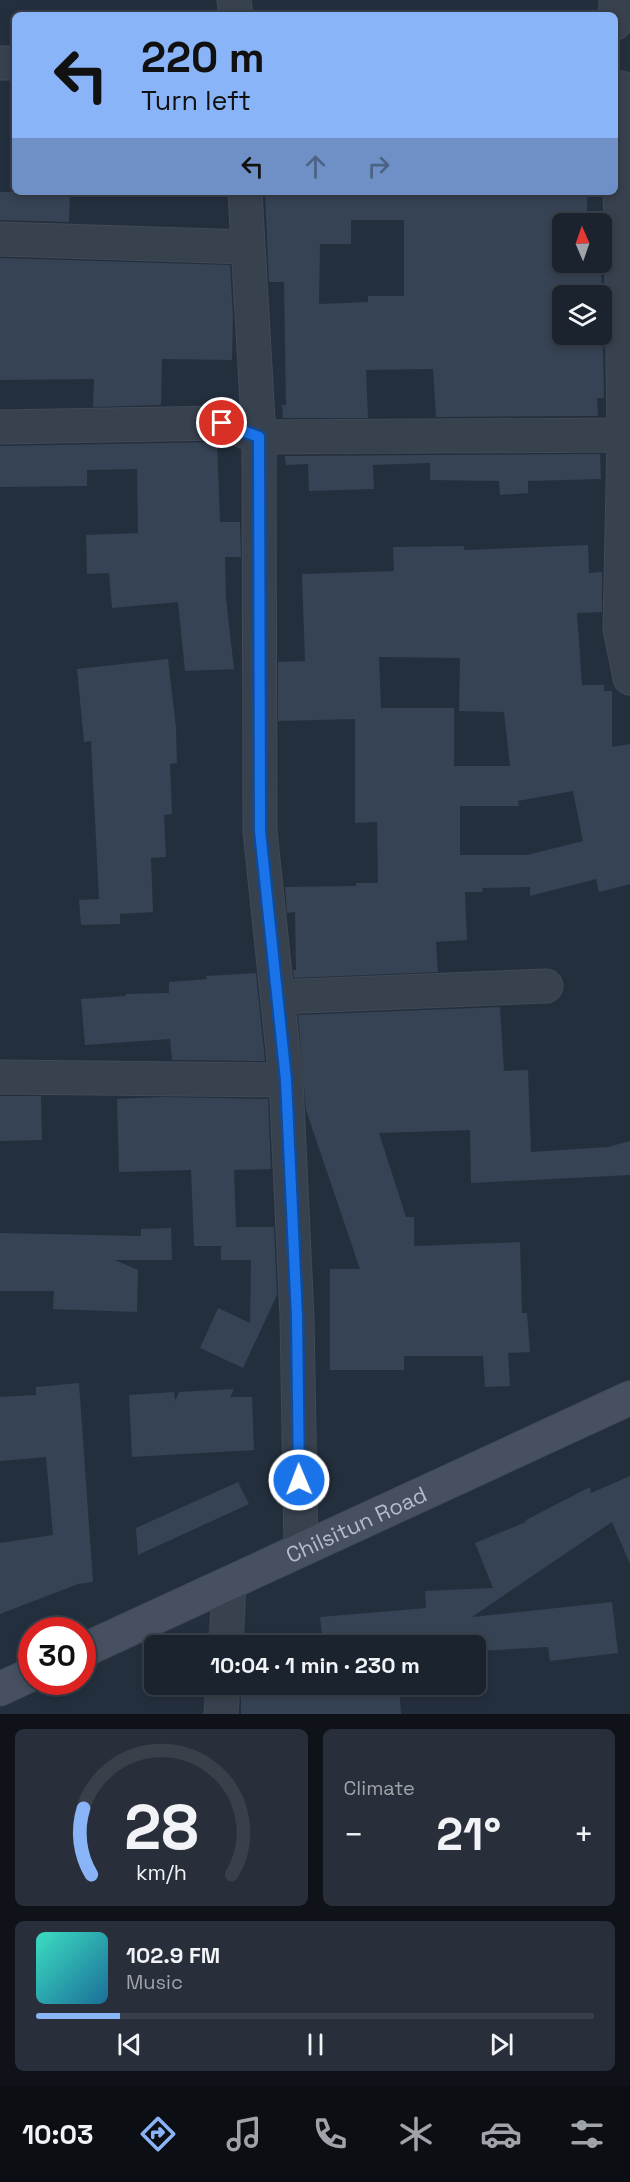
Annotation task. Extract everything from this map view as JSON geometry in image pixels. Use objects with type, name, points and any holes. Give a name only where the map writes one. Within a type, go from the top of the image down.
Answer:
[{"type":"main road","name":"Chilsitun Road","points":[[96,1645],[630,1398]]},
{"type":"main road","points":[[0,1689],[18,1681]]},
{"type":"street","points":[[618,141],[626,214],[625,629],[630,678]]},
{"type":"street","points":[[245,195],[259,437],[260,831],[286,1080],[297,1317],[301,1549]]},
{"type":"street","points":[[0,239],[247,247]]},
{"type":"street","points":[[0,426],[222,423],[259,437],[624,435]]},
{"type":"street","points":[[278,997],[546,986]]},
{"type":"street","points":[[0,1077],[286,1080]]},
{"type":"street","points":[[226,1635],[230,1584]]},
{"type":"street","points":[[221,1714],[222,1695]]},
{"type":"building","points":[[0,192],[12,192],[12,195],[70,195],[69,222],[0,220]]},
{"type":"building","points":[[265,195],[587,197],[587,213],[552,213],[552,273],[601,273],[602,285],[552,285],[552,345],[603,345],[604,398],[597,398],[598,416],[436,417],[433,369],[366,370],[368,418],[283,418],[282,405],[286,405],[284,282],[269,282]],"holes":[[[351,220],[404,220],[404,296],[368,296],[368,302],[319,304],[320,244],[351,244]]]},
{"type":"building","points":[[0,258],[230,265],[233,316],[232,360],[162,359],[161,405],[93,407],[94,379],[0,380]]},
{"type":"building","points":[[217,442],[220,522],[240,522],[241,557],[225,557],[226,599],[234,669],[185,671],[178,602],[112,608],[109,573],[87,574],[86,535],[138,533],[137,469],[87,470],[87,486],[0,487],[0,446]]},
{"type":"building","points":[[600,454],[601,479],[528,481],[528,493],[500,495],[499,481],[430,480],[430,463],[373,465],[374,489],[309,491],[308,464],[286,465],[285,456]]},
{"type":"building","points":[[588,545],[589,573],[602,572],[602,612],[577,613],[582,685],[604,685],[604,691],[612,691],[612,747],[630,744],[630,884],[599,892],[596,879],[530,896],[530,887],[482,888],[483,892],[465,892],[467,940],[436,942],[438,972],[294,978],[293,970],[296,970],[295,912],[287,913],[285,887],[356,886],[356,883],[378,883],[377,822],[355,823],[355,719],[278,721],[278,662],[305,661],[302,574],[394,571],[393,547],[464,546],[464,550]],"holes":[[[379,657],[460,658],[459,711],[504,712],[510,766],[454,766],[454,708],[381,708]],[[573,791],[583,841],[527,855],[460,855],[460,806],[519,806],[518,801]]]},
{"type":"building","points":[[168,659],[176,727],[177,763],[170,764],[172,814],[164,815],[166,857],[151,858],[153,912],[120,914],[120,924],[81,925],[79,900],[99,899],[91,741],[84,742],[77,669]]},
{"type":"building","points":[[256,973],[265,1061],[172,1060],[170,1039],[85,1045],[81,999],[126,996],[126,994],[169,993],[169,982],[207,979],[206,976]]},
{"type":"building","points":[[500,1007],[504,1071],[528,1070],[531,1152],[608,1147],[630,1141],[630,1175],[471,1183],[470,1130],[379,1133],[406,1217],[414,1217],[414,1246],[520,1242],[522,1313],[527,1313],[530,1352],[508,1353],[510,1386],[485,1387],[483,1356],[404,1356],[404,1370],[330,1370],[330,1269],[360,1269],[306,1110],[298,1015]]},
{"type":"building","points":[[0,1096],[41,1096],[42,1140],[0,1141]]},
{"type":"building","points":[[162,1097],[268,1099],[271,1169],[234,1170],[236,1227],[274,1227],[277,1295],[243,1368],[200,1348],[218,1308],[250,1323],[251,1260],[221,1260],[221,1246],[194,1246],[191,1170],[119,1172],[117,1099]]},
{"type":"building","points":[[171,1228],[172,1260],[115,1260],[138,1270],[137,1312],[53,1309],[54,1291],[0,1291],[0,1233],[141,1236],[141,1229]]},
{"type":"building","points":[[79,1383],[93,1582],[78,1584],[0,1614],[0,1543],[53,1535],[46,1457],[0,1461],[0,1397],[36,1395],[36,1387]]},
{"type":"building","points":[[234,1389],[230,1397],[252,1397],[254,1450],[132,1457],[129,1395],[174,1392],[175,1401],[179,1392]]},
{"type":"building","points":[[630,1476],[630,1564],[612,1522],[472,1617],[612,1602],[618,1653],[550,1661],[548,1647],[486,1651],[486,1635],[322,1635],[320,1617],[426,1608],[425,1591],[493,1588],[475,1543],[526,1522],[590,1487],[591,1493]]},
{"type":"building","points":[[238,1482],[249,1504],[138,1555],[136,1528]]},
{"type":"building","points":[[241,1695],[400,1695],[401,1714],[241,1714]]},
{"type":"route","points":[[222,423],[259,437],[260,831],[286,1080],[297,1317],[299,1480]]}]
